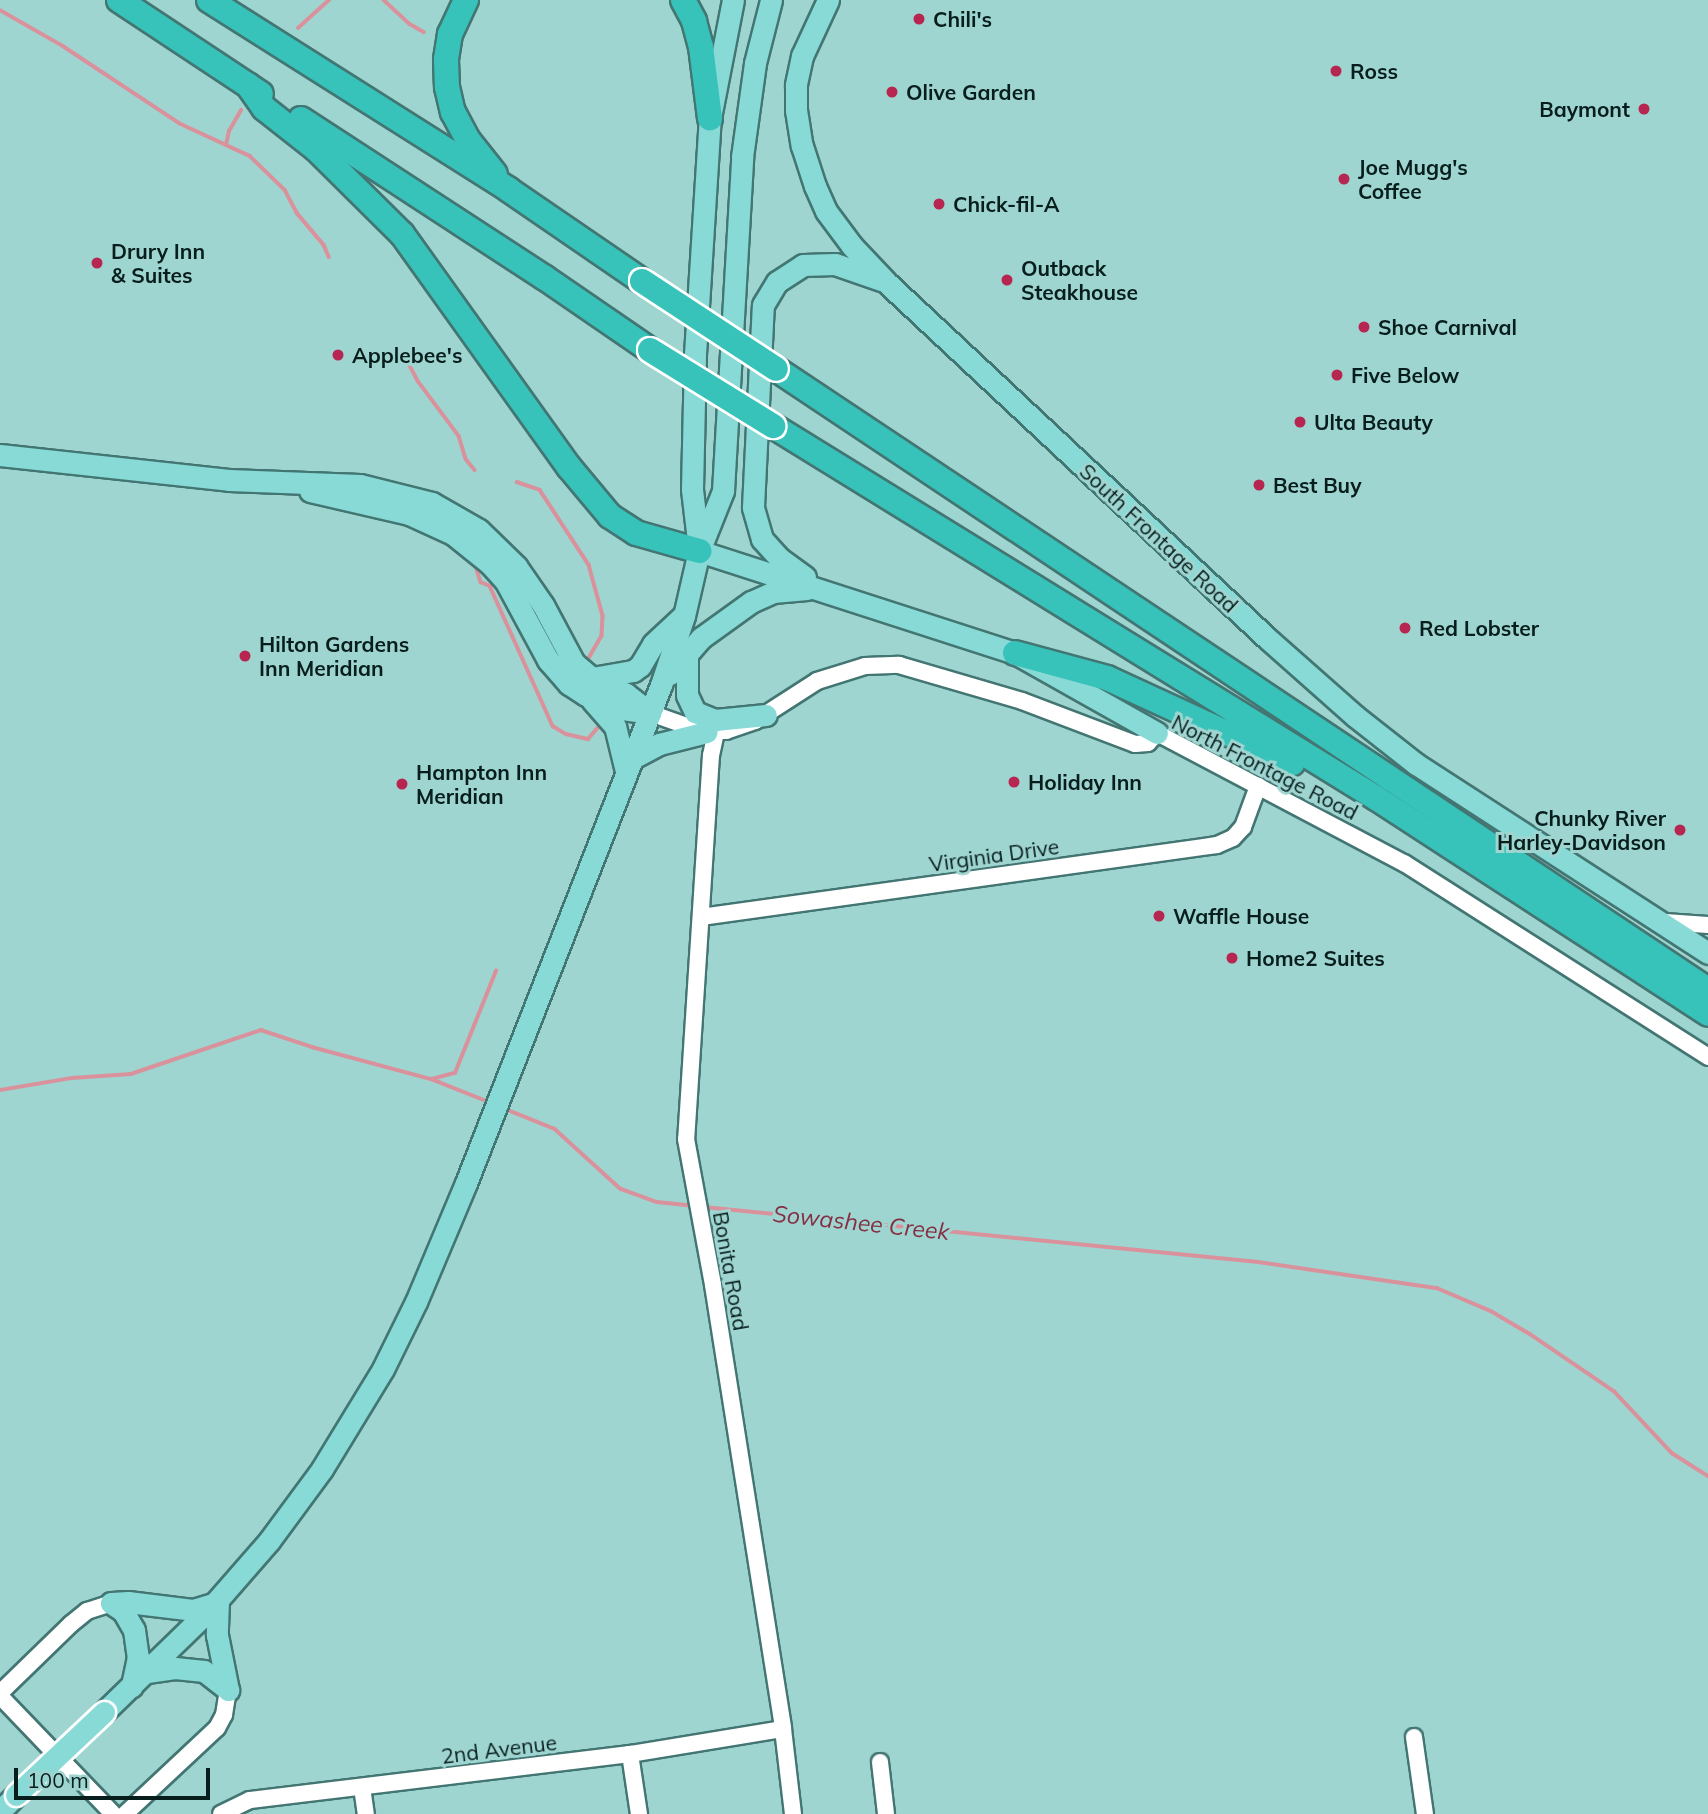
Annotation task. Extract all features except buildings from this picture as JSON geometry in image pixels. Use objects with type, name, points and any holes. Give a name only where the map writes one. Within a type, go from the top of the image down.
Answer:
[{"type":"highway","points":[[119,0],[545,278],[650,350],[1376,798],[1708,1014]]},
{"type":"highway","points":[[209,0],[509,190],[1708,990]]},
{"type":"highway","points":[[466,0],[450,34],[446,60],[447,87],[453,112],[468,140],[509,190]]},
{"type":"highway","points":[[682,0],[694,21],[701,47],[710,118]]},
{"type":"highway","points":[[248,85],[264,108],[316,149],[401,234],[569,467],[610,516],[636,533],[699,551]]},
{"type":"highway","points":[[1015,653],[1074,667],[1131,688],[1274,753],[1342,788],[1376,798]]},
{"type":"main road","points":[[699,551],[692,489],[694,394],[710,118],[733,0]]},
{"type":"main road","points":[[0,1811],[217,1602],[293,1510],[355,1417],[416,1302],[466,1183],[650,713],[686,607],[699,551],[723,491],[742,157],[755,63],[771,0]]},
{"type":"main road","name":"South Frontage Road","points":[[828,0],[811,31],[798,72],[795,98],[799,132],[809,173],[827,211],[852,246],[886,282],[1268,639],[1355,716],[1450,787],[1708,953]]},
{"type":"main road","points":[[820,588],[770,549],[754,519],[752,489],[760,317],[777,282],[803,265],[835,264],[886,282]]},
{"type":"main road","points":[[0,456],[292,484],[360,485],[432,503],[465,520],[492,541],[516,566],[543,605],[567,655],[615,726],[629,765]]},
{"type":"main road","points":[[699,551],[1015,653],[1157,733]]},
{"type":"main road","points":[[660,685],[701,638],[761,596],[781,590],[820,588]]},
{"type":"main road","points":[[589,687],[640,666],[653,644],[686,607]]},
{"type":"main road","points":[[686,607],[687,695],[695,712],[715,720],[766,715]]},
{"type":"main road","points":[[589,687],[622,709],[650,713]]},
{"type":"main road","points":[[629,765],[659,744],[711,732]]},
{"type":"main road","points":[[111,1603],[128,1602],[193,1610],[217,1602]]},
{"type":"main road","points":[[217,1602],[217,1635],[228,1690]]},
{"type":"main road","points":[[111,1603],[123,1611],[134,1630],[139,1679]]},
{"type":"main road","points":[[139,1679],[176,1668],[204,1671],[228,1690]]},
{"type":"street","name":"North Frontage Road","points":[[711,732],[736,729],[766,715],[824,678],[865,666],[899,665],[1022,701],[1135,744],[1148,743],[1157,733],[1404,863],[1708,1057]]},
{"type":"street","points":[[650,713],[711,732]]},
{"type":"street","name":"Bonita Road","points":[[711,732],[686,1139],[713,1285],[783,1729],[793,1814]]},
{"type":"street","name":"Virginia Drive","points":[[701,916],[1217,845],[1233,838],[1243,827],[1258,786]]},
{"type":"street","points":[[1661,921],[1708,925]]},
{"type":"street","points":[[111,1603],[79,1617],[0,1695],[113,1814]]},
{"type":"street","points":[[125,1814],[217,1728],[224,1715],[228,1690]]},
{"type":"street","name":"2nd Avenue","points":[[221,1814],[250,1800],[630,1754],[783,1729]]},
{"type":"street","points":[[1414,1737],[1424,1814]]},
{"type":"street","points":[[630,1754],[639,1814]]},
{"type":"street","points":[[880,1762],[886,1814]]},
{"type":"street","points":[[362,1787],[366,1814]]},
{"type":"waterway","points":[[298,28],[329,0]]},
{"type":"waterway","points":[[384,0],[410,24],[424,32]]},
{"type":"waterway","points":[[0,10],[63,46],[181,124],[250,156],[285,190],[297,213],[324,245],[329,257]]},
{"type":"waterway","points":[[226,145],[229,131],[241,110]]},
{"type":"waterway","points":[[408,362],[418,381],[459,436],[466,459],[475,470]]},
{"type":"waterway","points":[[517,482],[540,490],[589,565],[603,616],[602,636],[588,660]]},
{"type":"waterway","points":[[476,566],[481,582],[490,586],[553,726],[566,734],[588,739],[602,723]]},
{"type":"waterway","points":[[432,1079],[455,1073],[496,971]]},
{"type":"waterway","name":"Sowashee Creek","points":[[0,1090],[72,1078],[131,1074],[261,1030],[312,1047],[431,1079],[489,1102]]},
{"type":"waterway","name":"Sowashee Creek","points":[[503,1108],[555,1129],[621,1189],[657,1202],[693,1206]]},
{"type":"waterway","name":"Sowashee Creek","points":[[704,1207],[1258,1262],[1437,1288],[1491,1311],[1614,1391],[1672,1453],[1708,1476]]},
{"type":"place","name":"Chili's","points":[[919,19]]},
{"type":"place","name":"Ross","points":[[1336,71]]},
{"type":"place","name":"Olive Garden","points":[[892,92]]},
{"type":"place","name":"Baymont","points":[[1644,109]]},
{"type":"place","name":"Joe Mugg's Coffee","points":[[1344,179]]},
{"type":"place","name":"Chick-fil-A","points":[[939,204]]},
{"type":"place","name":"Drury Inn & Suites","points":[[97,263]]},
{"type":"place","name":"Outback Steakhouse","points":[[1007,280]]},
{"type":"place","name":"Shoe Carnival","points":[[1364,327]]},
{"type":"place","name":"Applebee's","points":[[338,355]]},
{"type":"place","name":"Five Below","points":[[1337,375]]},
{"type":"place","name":"Ulta Beauty","points":[[1300,422]]},
{"type":"place","name":"Best Buy","points":[[1259,485]]},
{"type":"place","name":"Red Lobster","points":[[1405,628]]},
{"type":"place","name":"Hilton Gardens Inn Meridian","points":[[245,656]]},
{"type":"place","name":"Holiday Inn","points":[[1014,782]]},
{"type":"place","name":"Hampton Inn Meridian","points":[[402,784]]},
{"type":"place","name":"Chunky River Harley-Davidson","points":[[1680,830]]},
{"type":"place","name":"Waffle House","points":[[1159,916]]},
{"type":"place","name":"Home2 Suites","points":[[1232,958]]}]
